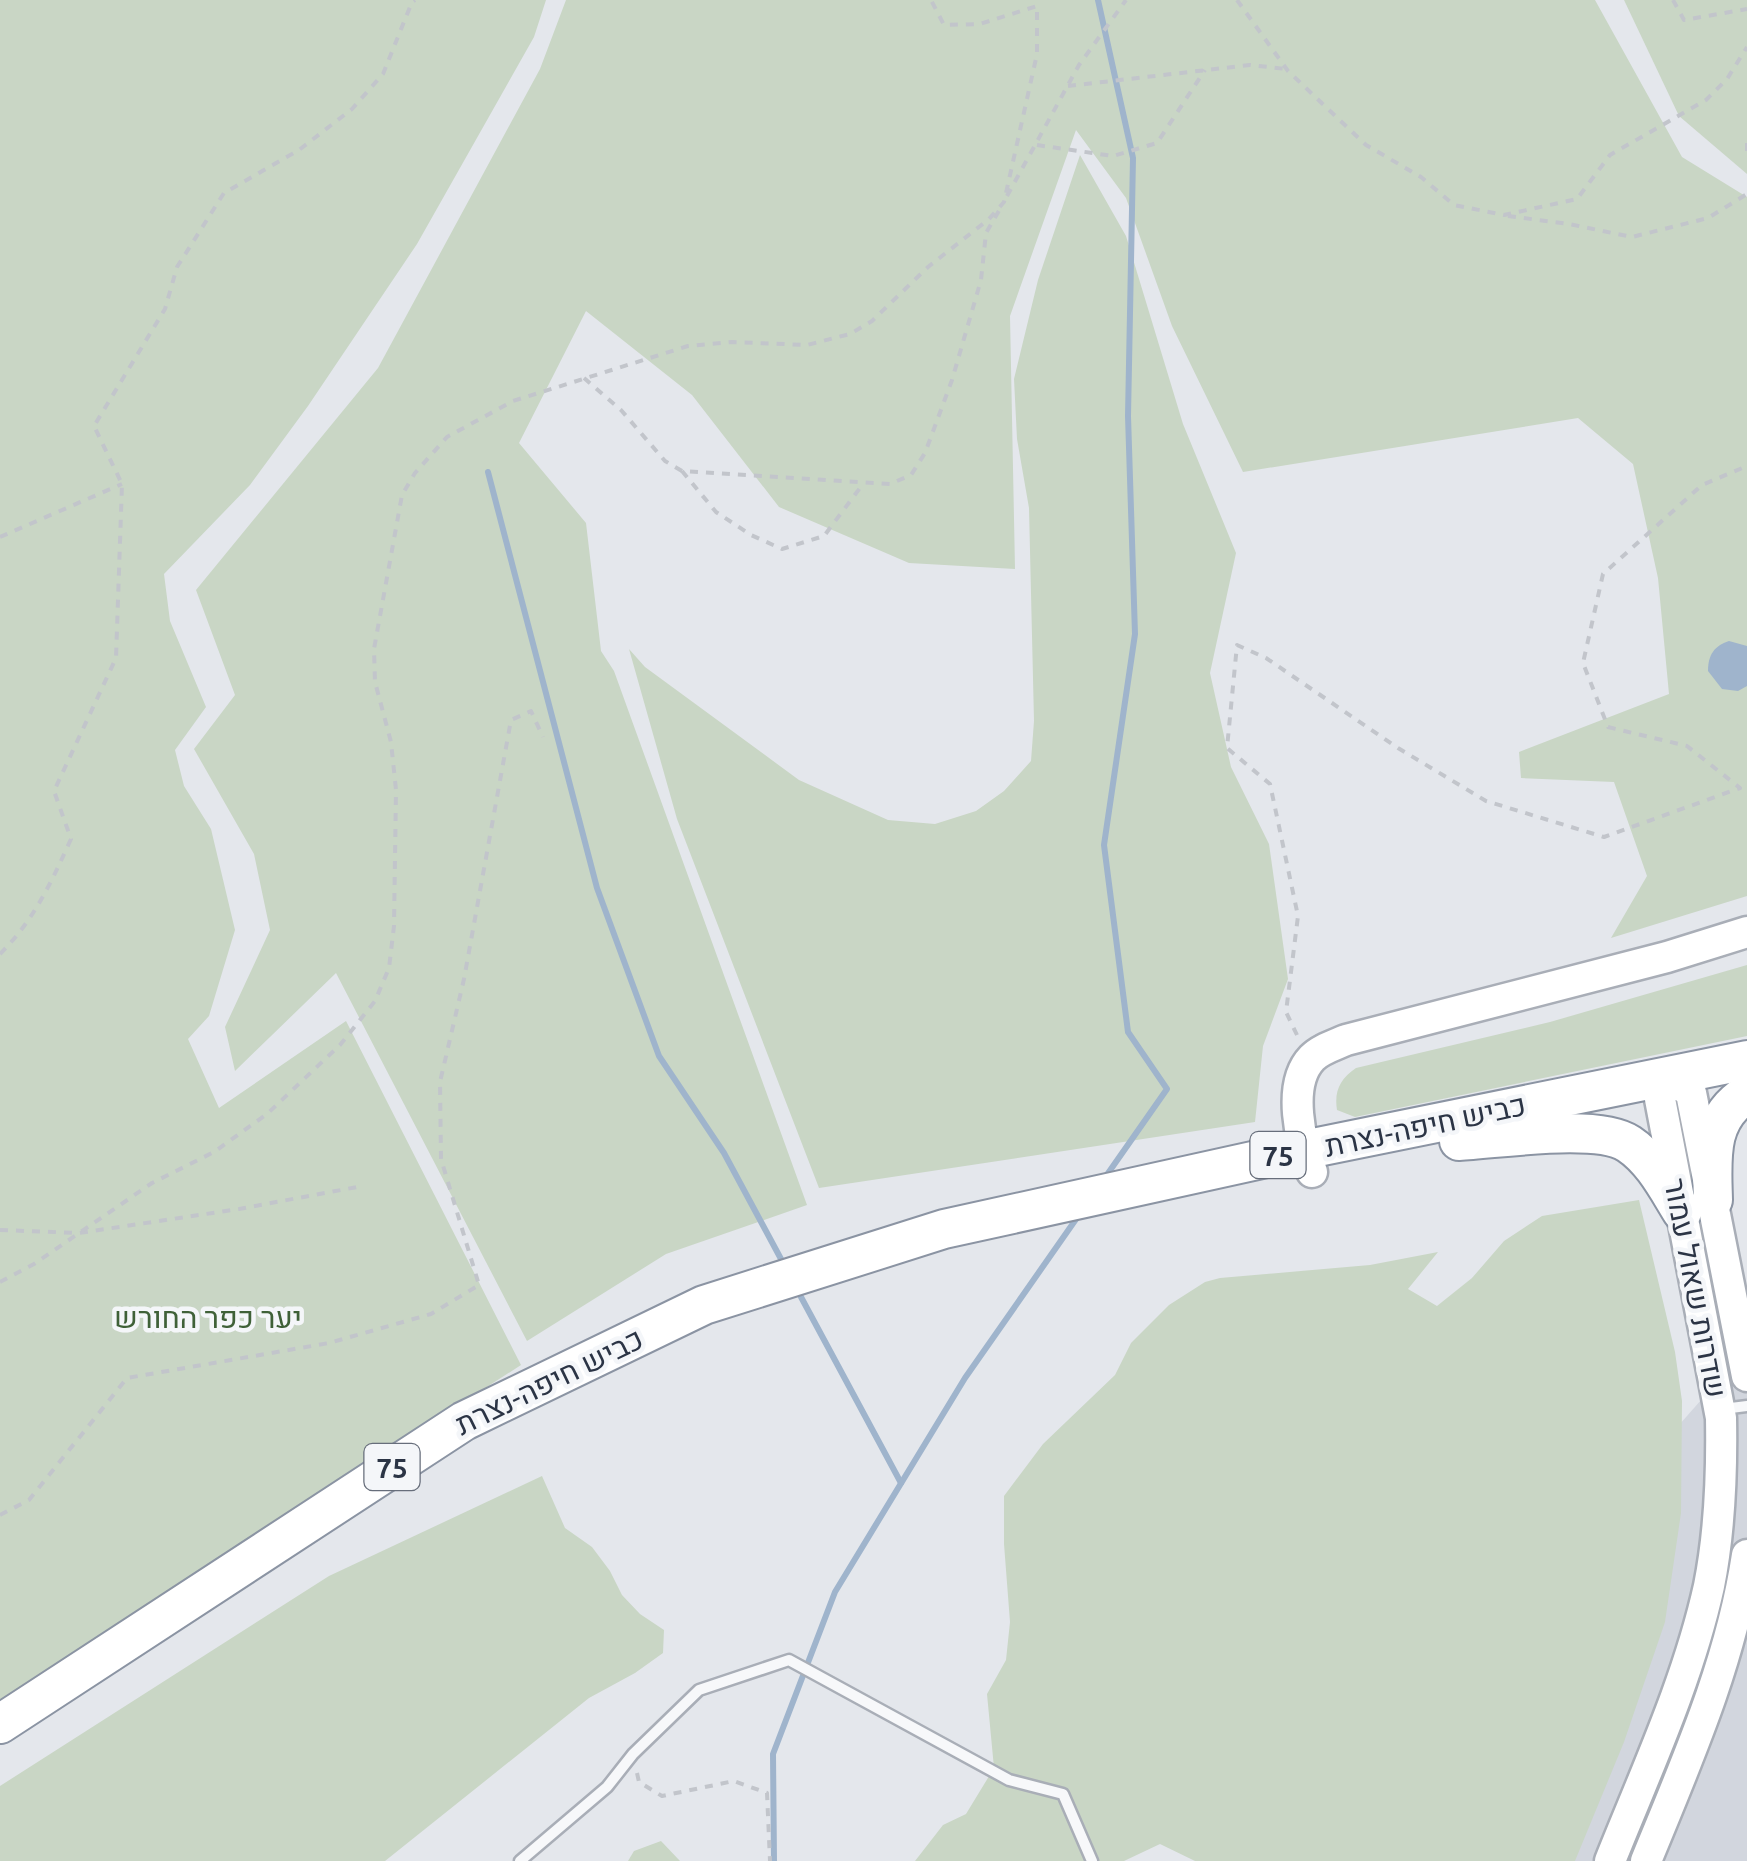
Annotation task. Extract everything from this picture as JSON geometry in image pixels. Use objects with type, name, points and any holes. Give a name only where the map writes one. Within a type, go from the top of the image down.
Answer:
[{"type":"highway","name":"כביש חיפה-נצרת","points":[[1308,1161],[1460,1141],[1673,1089],[1747,1060]]},
{"type":"highway","name":"כביש חיפה-נצרת","points":[[0,1724],[464,1421],[704,1305],[944,1229],[1673,1089],[1747,1081]]},
{"type":"highway","points":[[1460,1141],[1603,1133],[1629,1144],[1697,1206],[1717,1125],[1728,1109],[1747,1094]]},
{"type":"street","points":[[1308,1161],[1298,1102],[1301,1078],[1310,1060],[1346,1040],[1667,957],[1747,932]]},
{"type":"street","name":"שדרות שאול עמור","points":[[1610,1861],[1668,1720],[1709,1585],[1733,1408],[1673,1089]]},
{"type":"street","name":"שדרות שאול עמור","points":[[1697,1206],[1747,1376]]},
{"type":"street","points":[[1646,1861],[1699,1732],[1726,1651],[1747,1555]]},
{"type":"lane","points":[[520,1861],[607,1788],[633,1754],[700,1690],[790,1660],[1009,1780],[1063,1794],[1092,1861]]},
{"type":"path","points":[[0,954],[24,930],[44,900],[71,839],[54,791],[116,658],[122,484],[94,426],[165,309],[176,267],[224,192],[299,150],[352,109],[382,74],[416,0]]},
{"type":"path","points":[[0,1282],[34,1264],[152,1183],[214,1152],[266,1114],[340,1045],[374,1001],[388,968],[394,926],[396,790],[391,742],[375,682],[374,649],[402,495],[414,473],[448,437],[514,401],[584,378],[688,346],[732,342],[806,345],[850,334],[872,321],[928,266],[989,219],[1004,202],[1037,54],[1037,6],[980,24],[944,25],[931,0]]},
{"type":"path","points":[[682,471],[863,484],[890,484],[912,475],[926,453],[952,380],[981,280],[986,234],[1079,64],[1126,0]]},
{"type":"path","points":[[1236,0],[1286,69],[1366,145],[1421,177],[1454,205],[1632,237],[1708,218],[1747,194]]},
{"type":"path","points":[[1673,0],[1684,20],[1747,9]]},
{"type":"path","points":[[1504,216],[1577,199],[1610,155],[1706,100],[1727,80],[1747,46]]},
{"type":"path","points":[[1068,86],[1250,65],[1286,69]]},
{"type":"path","points":[[1036,145],[1113,156],[1157,142],[1205,70]]},
{"type":"path","points":[[1747,143],[1747,152]]},
{"type":"path","points":[[584,378],[621,410],[665,462],[682,471],[716,512],[782,550],[824,536],[863,484]]},
{"type":"path","points":[[1310,1060],[1286,1012],[1298,916],[1270,784],[1226,748],[1237,645],[1266,658],[1398,748],[1486,801],[1604,838],[1740,788],[1687,746],[1608,726],[1583,664],[1604,574],[1702,485],[1747,466]]},
{"type":"path","points":[[0,537],[122,484]]},
{"type":"path","points":[[0,1515],[29,1500],[127,1378],[329,1343],[430,1314],[479,1286],[441,1159],[440,1082],[464,979],[511,720],[531,710],[543,737]]},
{"type":"path","points":[[0,1230],[79,1233],[239,1210],[357,1187]]},
{"type":"path","points":[[633,1754],[639,1782],[662,1796],[734,1782],[767,1793],[770,1861]]},
{"type":"shaded area","points":[[1747,1370],[1747,1861],[1529,1861],[1635,1475],[1724,1374]]},
{"type":"green space","name":"יער כפר החורש","points":[[0,0],[546,0],[534,37],[417,244],[250,485],[164,574],[170,621],[206,707],[175,750],[184,786],[211,829],[235,930],[209,1016],[188,1039],[219,1108],[346,1021],[521,1365],[0,1701]]},
{"type":"green space","points":[[566,0],[1595,0],[1682,157],[1747,197],[1747,896],[1611,938],[1647,876],[1614,782],[1521,778],[1519,752],[1669,694],[1658,578],[1633,464],[1578,418],[1243,472],[1172,326],[1126,198],[1076,130],[1010,316],[1015,569],[909,563],[779,507],[692,395],[586,311],[519,443],[586,523],[601,651],[614,671],[807,1205],[666,1254],[527,1341],[336,973],[235,1071],[225,1027],[270,930],[254,854],[194,749],[235,695],[196,590],[378,368],[540,69]]},
{"type":"green space","points":[[1624,0],[1747,0],[1747,174],[1679,116]]},
{"type":"green space","points":[[1080,155],[1126,236],[1183,424],[1236,553],[1210,673],[1231,767],[1269,844],[1288,979],[1263,1046],[1255,1122],[819,1188],[677,819],[629,649],[645,667],[799,780],[888,820],[935,824],[976,811],[1004,791],[1031,761],[1034,721],[1029,508],[1017,439],[1014,379],[1038,280]]},
{"type":"green space","points":[[1747,965],[1747,1036],[1355,1117],[1337,1110],[1339,1086],[1356,1068],[1550,1022]]},
{"type":"green space","points":[[1639,1200],[1675,1352],[1682,1401],[1681,1513],[1665,1622],[1624,1742],[1575,1861],[1195,1861],[1160,1844],[1124,1861],[915,1861],[943,1825],[966,1814],[994,1768],[987,1694],[1006,1660],[1010,1622],[1004,1496],[1043,1444],[1115,1375],[1131,1343],[1169,1305],[1205,1282],[1220,1278],[1370,1265],[1438,1252],[1408,1289],[1437,1306],[1472,1278],[1504,1241],[1542,1216]]},
{"type":"green space","points":[[542,1476],[565,1528],[592,1547],[622,1595],[640,1614],[664,1630],[663,1653],[589,1698],[385,1861],[0,1861],[0,1786],[329,1576]]},
{"type":"green space","points":[[661,1841],[680,1861],[628,1861],[634,1851]]},
{"type":"water","points":[[1729,641],[1747,646],[1747,686],[1738,691],[1722,689],[1708,671],[1713,652]]},
{"type":"waterway","points":[[1098,0],[1133,158],[1128,416],[1135,634],[1104,845],[1128,1032],[1167,1089],[1104,1179]]},
{"type":"waterway","points":[[488,472],[597,888],[659,1056],[724,1153],[781,1259]]},
{"type":"waterway","points":[[774,1861],[773,1754],[835,1592],[965,1378],[1081,1212]]},
{"type":"waterway","points":[[801,1297],[901,1483]]}]
